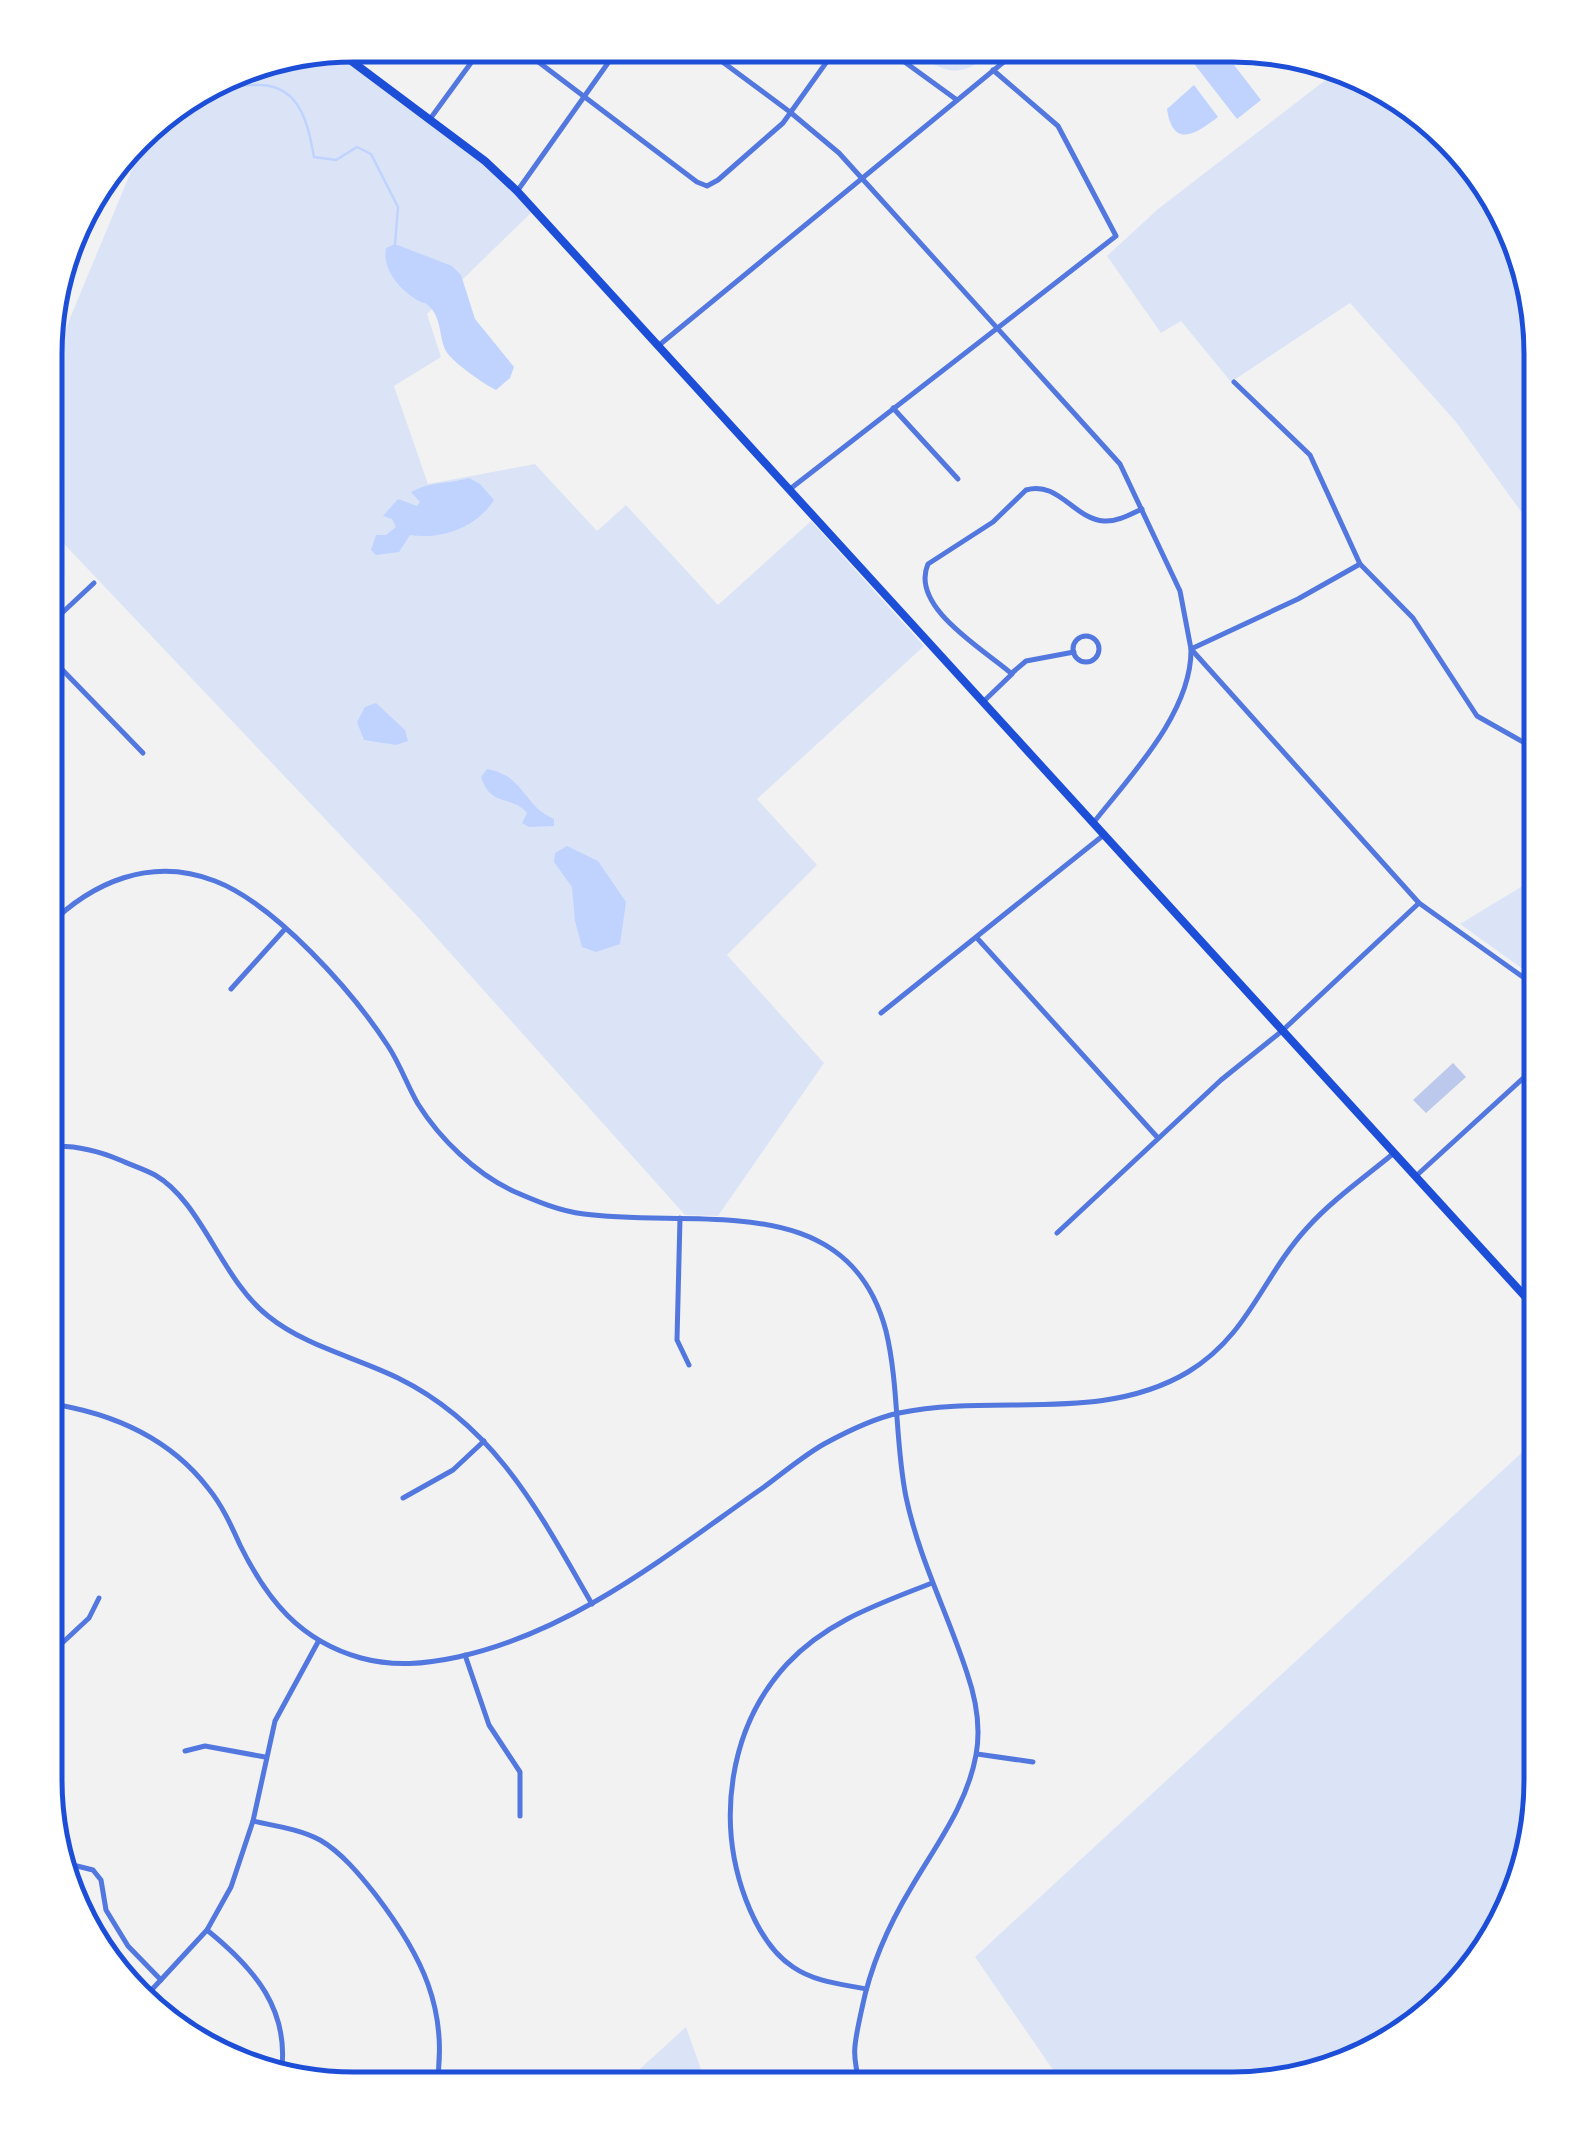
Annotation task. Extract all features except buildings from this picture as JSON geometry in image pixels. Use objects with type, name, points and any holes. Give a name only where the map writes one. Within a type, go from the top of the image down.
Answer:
[{"type":"main road","points":[[353,62],[485,160],[518,191],[1523,1295]]},
{"type":"street","points":[[430,119],[472,62]]},
{"type":"street","points":[[537,62],[707,186],[783,123],[826,62]]},
{"type":"street","points":[[518,191],[608,62]]},
{"type":"street","points":[[723,62],[838,153],[1120,464],[1142,509],[1182,596],[1192,668],[1163,734],[1094,822]]},
{"type":"street","points":[[905,62],[956,100]]},
{"type":"street","points":[[658,346],[1003,62]]},
{"type":"street","points":[[790,490],[1116,236],[1058,126],[993,70]]},
{"type":"street","points":[[1234,382],[1310,455],[1360,564],[1413,618],[1477,716],[1524,742]]},
{"type":"street","points":[[894,408],[958,480]]},
{"type":"street","points":[[1012,674],[940,612],[926,588],[928,564],[977,534],[1026,490],[1049,489],[1088,518],[1098,520],[1115,520],[1142,509]]},
{"type":"street","points":[[1191,650],[1298,599],[1360,564]]},
{"type":"street","points":[[63,612],[94,582]]},
{"type":"street","points":[[1084,636],[1092,637],[1099,646],[1096,658],[1089,662],[1074,652],[1077,640],[1084,636]]},
{"type":"street","points":[[1191,650],[1419,903],[1524,977]]},
{"type":"street","points":[[983,702],[1026,661],[1074,652]]},
{"type":"street","points":[[63,670],[143,753]]},
{"type":"street","points":[[880,1013],[1105,834]]},
{"type":"street","points":[[63,912],[93,888],[149,872],[209,878],[236,890],[261,906],[361,1008],[390,1048],[419,1105],[443,1136],[476,1168],[507,1188],[579,1214],[772,1223],[819,1241],[857,1274],[886,1333],[906,1495],[932,1583],[971,1683],[977,1711],[977,1754],[965,1796],[883,1939],[866,1989],[852,2055],[856,2072]]},
{"type":"street","points":[[1057,1233],[1221,1080],[1282,1032],[1419,903]]},
{"type":"street","points":[[231,989],[285,929]]},
{"type":"street","points":[[977,938],[1158,1138]]},
{"type":"street","points":[[1416,1176],[1523,1078]]},
{"type":"street","points":[[63,1148],[96,1150],[158,1176],[200,1226],[232,1279],[268,1316],[316,1344],[419,1389],[464,1420],[528,1494],[592,1604]]},
{"type":"street","points":[[63,1407],[118,1419],[141,1430],[182,1461],[220,1505],[266,1593],[318,1642],[366,1660],[428,1663],[526,1636],[592,1604],[824,1444],[895,1413],[972,1404],[1084,1403],[1168,1383],[1220,1349],[1250,1314],[1308,1226],[1394,1152]]},
{"type":"street","points":[[680,1218],[677,1340],[689,1364]]},
{"type":"street","points":[[403,1498],[453,1470],[484,1441]]},
{"type":"street","points":[[866,1989],[820,1980],[794,1968],[773,1950],[758,1928],[739,1881],[730,1827],[730,1790],[750,1721],[786,1666],[851,1615],[932,1583]]},
{"type":"street","points":[[63,1643],[90,1618],[98,1598]]},
{"type":"street","points":[[152,1990],[208,1930],[231,1887],[282,1702],[318,1642]]},
{"type":"street","points":[[465,1655],[489,1724],[520,1772],[520,1816]]},
{"type":"street","points":[[185,1751],[205,1746],[266,1758]]},
{"type":"street","points":[[977,1754],[1033,1762]]},
{"type":"street","points":[[252,1821],[299,1831],[332,1848],[366,1883],[408,1937],[424,1968],[433,1999],[440,2037],[437,2072]]},
{"type":"street","points":[[77,1866],[93,1870],[101,1880],[106,1910],[113,1922],[128,1946],[161,1980]]},
{"type":"street","points":[[208,1930],[250,1967],[269,1998],[280,2030],[281,2063]]},
{"type":"path","points":[[1517,972],[1524,968]]},
{"type":"shaded area","points":[[931,62],[978,62],[954,71]]},
{"type":"shaded area","points":[[347,63],[482,163],[532,212],[427,314],[441,357],[394,386],[428,484],[535,464],[597,531],[626,505],[718,605],[811,521],[924,646],[757,799],[817,865],[727,955],[824,1063],[718,1216],[685,1215],[418,917],[63,543],[64,332],[135,162],[162,135],[192,112],[243,85],[279,72]]},
{"type":"shaded area","points":[[1327,79],[1361,93],[1424,135],[1474,192],[1493,225],[1514,279],[1524,355],[1524,515],[1456,422],[1350,303],[1231,382],[1181,321],[1161,333],[1107,256],[1158,209]]},
{"type":"shaded area","points":[[1524,886],[1524,970],[1460,924]]},
{"type":"shaded area","points":[[1523,1451],[1523,1799],[1518,1837],[1508,1874],[1474,1943],[1424,2000],[1361,2042],[1307,2063],[1231,2072],[1055,2072],[975,1957]]},
{"type":"shaded area","points":[[686,2027],[702,2072],[637,2072]]},
{"type":"water","points":[[1232,62],[1261,100],[1237,119],[1195,65]]},
{"type":"water","points":[[1194,85],[1218,117],[1194,132],[1180,134],[1170,122],[1167,109]]},
{"type":"water","points":[[395,244],[452,266],[461,275],[475,319],[514,367],[510,378],[496,390],[449,356],[434,312],[393,278],[385,256],[386,248]]},
{"type":"water","points":[[469,478],[494,500],[478,518],[445,534],[410,535],[399,552],[376,555],[371,550],[376,535],[386,535],[396,527],[392,519],[383,516],[398,499],[417,506],[420,502],[411,492]]},
{"type":"water","points":[[376,703],[405,730],[408,741],[396,745],[364,740],[357,722],[365,707]]},
{"type":"water","points":[[487,769],[517,784],[536,807],[554,819],[554,826],[529,827],[522,823],[527,813],[521,807],[496,797],[485,787],[481,777]]},
{"type":"water","points":[[567,846],[598,861],[626,902],[620,944],[596,952],[582,947],[572,887],[554,862],[555,853]]},
{"type":"waterway","points":[[242,86],[274,87],[294,100],[305,120],[314,157],[336,160],[357,147],[371,154],[398,207],[395,244]]}]
